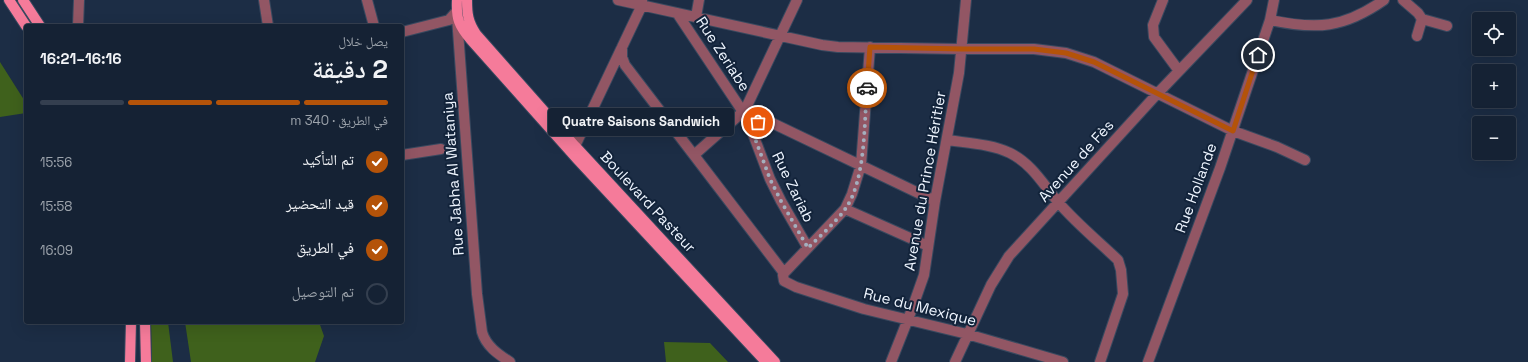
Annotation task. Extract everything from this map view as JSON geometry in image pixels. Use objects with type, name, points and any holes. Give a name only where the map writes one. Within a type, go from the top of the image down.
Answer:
[{"type":"main road","points":[[9,0],[25,24]]},
{"type":"main road","points":[[23,0],[39,24]]},
{"type":"main road","points":[[457,0],[456,12],[460,25],[471,40],[577,159],[766,362]]},
{"type":"main road","name":"Boulevard Pasteur","points":[[467,0],[469,24],[476,34],[575,146],[775,362]]},
{"type":"main road","points":[[130,362],[131,324]]},
{"type":"main road","points":[[145,324],[146,362]]},
{"type":"street","points":[[78,24],[79,0]]},
{"type":"street","points":[[264,0],[268,24]]},
{"type":"street","points":[[367,0],[373,24]]},
{"type":"street","points":[[618,0],[642,3],[677,13],[822,45],[962,49],[1034,49],[1066,53],[1094,62],[1233,131],[1277,147],[1305,160]]},
{"type":"street","points":[[696,17],[699,0]]},
{"type":"street","points":[[694,155],[744,111],[797,0]]},
{"type":"street","name":"Avenue du Prince Héritier","points":[[890,362],[924,275],[935,201],[959,72],[966,0]]},
{"type":"street","points":[[1163,0],[1153,25],[1154,37],[1179,71]]},
{"type":"street","name":"Avenue de Fès","points":[[955,362],[991,285],[1006,260],[1031,231],[1059,203],[1080,177],[1247,0]]},
{"type":"street","name":"Rue Hollande","points":[[1148,362],[1233,131],[1270,20],[1274,0]]},
{"type":"street","points":[[1270,20],[1302,26],[1337,24],[1362,14],[1384,0]]},
{"type":"street","points":[[1403,0],[1418,12],[1422,19],[1418,36]]},
{"type":"street","points":[[575,146],[642,3]]},
{"type":"street","points":[[404,31],[449,20],[456,12]]},
{"type":"street","name":"Rue Jabha Al Wataniya","points":[[456,12],[477,294],[482,332],[484,338],[490,346],[510,362]]},
{"type":"street","name":"Rue Zeriabe","points":[[677,13],[744,111],[935,201]]},
{"type":"street","points":[[1422,19],[1447,26]]},
{"type":"street","points":[[622,47],[622,57],[625,65],[786,271],[845,209],[852,194],[861,165],[870,47]]},
{"type":"street","name":"Rue Zariab","points":[[761,118],[754,126],[753,134],[770,179],[808,248]]},
{"type":"street","points":[[947,140],[996,148],[1018,157],[1029,165],[1059,203],[1118,260],[1121,270],[1123,294],[1100,362]]},
{"type":"street","points":[[404,155],[441,149]]},
{"type":"street","points":[[845,209],[928,246]]},
{"type":"street","name":"Rue du Mexique","points":[[786,271],[783,276],[784,281],[796,287],[864,309],[967,334],[1063,362]]},
{"type":"green space","points":[[0,62],[24,100],[24,113],[0,117]]},
{"type":"green space","points":[[151,324],[168,324],[173,362],[152,362]]},
{"type":"green space","points":[[185,324],[320,324],[324,336],[315,362],[191,362]]},
{"type":"green space","points":[[664,342],[710,343],[728,362],[666,362]]},
{"type":"way so far","points":[[758,122],[752,131],[764,164],[781,201],[808,248],[845,209],[852,194],[861,165],[867,88]]},
{"type":"place","name":"Quatre Saisons Sandwich","points":[[758,122]]},
{"type":"route","points":[[867,88],[870,47],[1034,49],[1080,56],[1233,131],[1258,55]]}]
